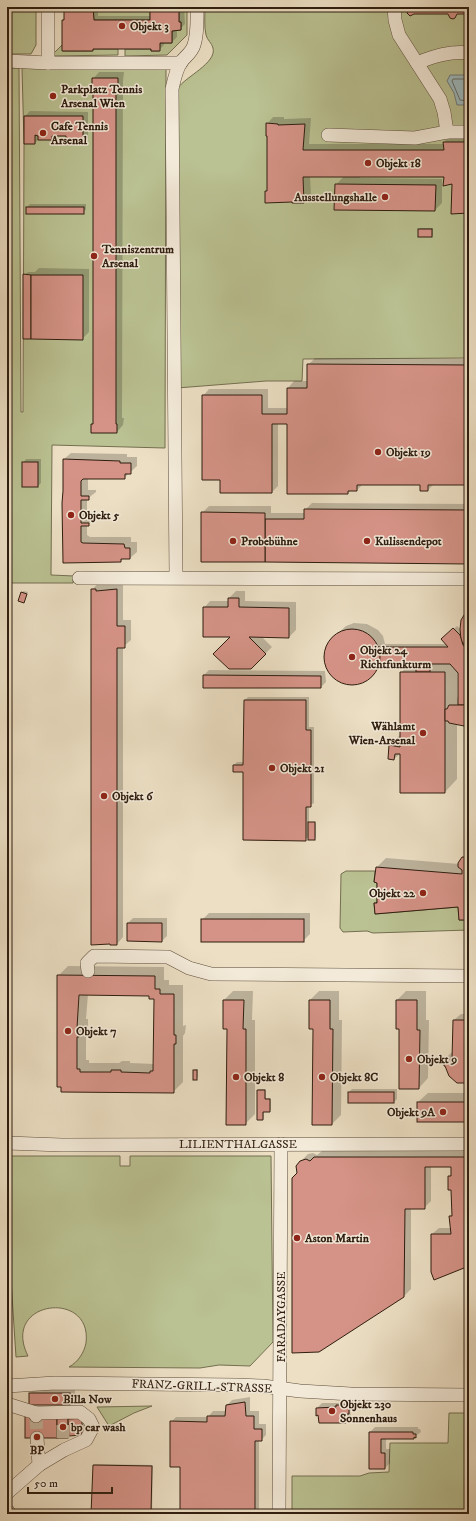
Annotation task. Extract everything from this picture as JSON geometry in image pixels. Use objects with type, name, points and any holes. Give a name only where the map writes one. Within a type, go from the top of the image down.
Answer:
[{"type":"street","points":[[39,66],[48,7]]},
{"type":"street","points":[[176,577],[172,89],[175,76],[181,63],[190,54],[194,45],[196,36],[197,7]]},
{"type":"street","points":[[394,7],[395,20],[399,34],[440,99],[447,132]]},
{"type":"street","points":[[417,64],[435,55],[463,52],[469,53]]},
{"type":"street","points":[[7,62],[39,66],[181,63]]},
{"type":"street","points":[[328,135],[416,138],[447,132],[469,132]]},
{"type":"street","points":[[79,578],[176,577],[469,579]]},
{"type":"street","points":[[88,971],[87,963],[94,956],[168,957],[190,968],[210,974],[469,976]]},
{"type":"street","name":"LILIENTHALGASSE","points":[[7,1143],[62,1145],[469,1144]]},
{"type":"street","name":"FARADAYGASSE","points":[[279,1514],[281,1144]]},
{"type":"street","name":"FRANZ-GRILL-STRASSE","points":[[7,1386],[49,1384],[236,1385],[351,1394],[469,1396]]},
{"type":"street","points":[[7,1404],[36,1414],[64,1414],[80,1412],[89,1419],[93,1427],[86,1440],[63,1444],[7,1493]]},
{"type":"street","points":[[37,1438],[39,1465]]},
{"type":"green space","points":[[7,7],[36,7],[36,45],[31,54],[7,54]]},
{"type":"green space","points":[[93,7],[150,7],[150,20],[94,20]]},
{"type":"green space","points":[[179,7],[187,7],[187,35],[167,55],[125,56],[125,49],[151,49],[151,51],[159,51],[160,43],[172,43],[172,31],[181,30],[181,22],[179,22]]},
{"type":"green space","points":[[205,7],[469,7],[469,358],[303,359],[302,381],[266,381],[177,388],[178,88],[206,64],[213,54],[213,48],[205,32]]},
{"type":"green space","points":[[62,45],[63,51],[118,49],[118,55],[53,56],[53,54]]},
{"type":"green space","name":"Tenniszentrum Arsenal","points":[[7,68],[19,68],[21,412],[23,412],[24,144],[22,68],[166,69],[165,448],[52,445],[51,575],[74,576],[73,583],[7,583]]},
{"type":"green space","points":[[346,871],[375,871],[374,882],[377,883],[377,903],[374,903],[375,914],[458,907],[459,920],[468,920],[469,907],[469,930],[373,933],[367,931],[343,932],[340,928],[341,874]]},
{"type":"green space","points":[[7,1156],[120,1156],[120,1166],[130,1166],[130,1156],[271,1156],[273,1342],[250,1366],[219,1365],[200,1368],[69,1367],[78,1360],[84,1350],[86,1343],[84,1326],[76,1314],[63,1309],[49,1308],[36,1313],[26,1323],[23,1337],[28,1356],[16,1357],[7,1218]]},
{"type":"green space","points":[[152,1406],[134,1413],[109,1426],[97,1407]]},
{"type":"green space","points":[[449,1413],[469,1413],[469,1514],[292,1514],[292,1476],[360,1476],[369,1473],[389,1472],[390,1443],[448,1443]]},
{"type":"water","points":[[450,75],[469,75],[469,105],[457,105],[454,93],[447,81]]},
{"type":"building","name":"Objekt 3","points":[[64,7],[93,7],[94,20],[150,20],[150,7],[179,7],[179,22],[181,22],[181,30],[172,31],[172,43],[160,43],[160,51],[151,51],[151,49],[93,49],[93,51],[62,51],[62,20],[64,20]]},
{"type":"building","points":[[409,7],[469,7],[469,14],[457,14],[453,19],[450,18],[448,14],[414,14],[410,16],[407,13]]},
{"type":"building","points":[[92,78],[118,78],[118,88],[116,88],[117,433],[91,433],[91,424],[93,424]]},
{"type":"building","points":[[24,116],[83,116],[83,144],[66,144],[66,136],[52,136],[52,140],[38,140],[38,136],[35,135],[35,144],[24,144]]},
{"type":"building","name":"Objekt 18","points":[[266,123],[278,125],[305,124],[303,150],[444,150],[443,142],[469,142],[469,213],[451,214],[452,184],[443,186],[444,177],[303,177],[304,203],[265,203],[265,191],[267,191]]},
{"type":"building","name":"Ausstellungshalle","points":[[335,184],[436,185],[435,211],[334,210]]},
{"type":"building","points":[[26,207],[84,207],[84,214],[26,214]]},
{"type":"building","points":[[418,229],[432,229],[432,237],[418,237]]},
{"type":"building","points":[[23,274],[31,275],[31,339],[23,339]]},
{"type":"building","points":[[31,275],[83,275],[83,340],[31,339]]},
{"type":"building","name":"Objekt 19","points":[[307,364],[469,365],[469,485],[428,485],[428,491],[420,491],[420,485],[357,485],[357,491],[348,491],[348,494],[287,494],[287,424],[272,424],[272,493],[220,493],[220,480],[202,480],[202,395],[262,395],[262,414],[287,414],[287,388],[307,388]]},
{"type":"building","name":"Objekt 5","points":[[63,459],[120,461],[120,463],[131,463],[131,474],[125,474],[125,479],[83,479],[81,481],[81,496],[89,496],[89,500],[81,500],[81,523],[89,523],[89,526],[81,526],[81,542],[124,544],[125,548],[130,548],[130,559],[121,559],[121,562],[63,563]]},
{"type":"building","points":[[22,462],[38,462],[38,487],[22,487]]},
{"type":"building","name":"Kulissendepot","points":[[304,509],[469,510],[469,564],[265,562],[265,519],[304,519]]},
{"type":"building","name":"Probebühne","points":[[201,512],[265,513],[265,562],[201,562]]},
{"type":"building","name":"Objekt 6","points":[[91,589],[96,589],[96,591],[117,589],[117,626],[125,626],[125,648],[117,648],[117,945],[91,945]]},
{"type":"building","points":[[21,592],[27,594],[24,603],[18,601]]},
{"type":"building","points":[[228,598],[239,598],[239,607],[289,608],[289,638],[249,637],[266,654],[251,669],[229,669],[213,654],[230,637],[203,637],[203,607],[228,607]]},
{"type":"building","points":[[469,607],[469,652],[461,640],[460,629],[461,620]]},
{"type":"building","points":[[453,628],[460,635],[463,645],[469,652],[469,705],[458,705],[458,673],[450,664],[430,664],[430,672],[416,672],[416,664],[368,665],[368,647],[448,647],[441,639]]},
{"type":"building","name":"Objekt 24 Richtfunkturm","points":[[346,629],[358,629],[368,633],[376,641],[380,651],[380,663],[376,673],[368,681],[358,685],[346,685],[336,681],[328,673],[324,663],[324,651],[328,641],[336,633]]},
{"type":"building","name":"Wählamt Wien-Arsenal","points":[[400,672],[445,672],[445,793],[400,793],[400,754],[395,754],[394,760],[388,759],[389,745],[400,747]]},
{"type":"building","points":[[203,675],[321,676],[321,688],[203,688]]},
{"type":"building","name":"Objekt 21","points":[[244,700],[306,700],[306,730],[311,730],[311,807],[306,807],[306,841],[243,840],[243,772],[233,772],[233,765],[243,765]]},
{"type":"building","points":[[449,705],[469,705],[469,723],[465,723],[464,726],[445,721],[445,709],[447,709]]},
{"type":"building","points":[[465,734],[469,734],[469,742],[466,743]]},
{"type":"building","points":[[308,822],[315,822],[315,840],[308,840]]},
{"type":"building","name":"Objekt 22","points":[[462,857],[466,857],[469,860],[468,920],[459,920],[458,907],[375,914],[374,903],[377,903],[377,883],[374,882],[376,867],[462,874],[462,870],[458,867],[458,863]]},
{"type":"building","points":[[201,919],[304,919],[304,942],[201,942]]},
{"type":"building","points":[[127,923],[162,923],[162,942],[127,941]]},
{"type":"building","name":"Objekt 7","points":[[57,975],[155,976],[155,989],[160,989],[160,994],[174,994],[174,1035],[176,1035],[176,1044],[174,1044],[174,1093],[61,1092],[61,1087],[57,1087]],"holes":[[[79,995],[149,996],[149,999],[154,999],[153,1071],[150,1071],[150,1073],[121,1072],[121,1070],[111,1070],[111,1072],[80,1072],[80,1069],[77,1069]]]},
{"type":"building","name":"Objekt 8","points":[[223,1000],[244,1000],[243,1029],[246,1029],[246,1125],[226,1125],[227,1029],[223,1029]]},
{"type":"building","name":"Objekt 8C","points":[[309,1000],[330,1000],[330,1029],[333,1029],[332,1125],[312,1125],[313,1029],[309,1029]]},
{"type":"building","name":"Objekt 9","points":[[396,1000],[417,1000],[417,1030],[420,1030],[419,1089],[399,1089],[399,1029],[396,1029]]},
{"type":"building","points":[[453,1020],[469,1020],[469,1083],[457,1083],[449,1076],[444,1066],[444,1059],[452,1059]]},
{"type":"building","points":[[193,1070],[197,1070],[197,1080],[193,1080]]},
{"type":"building","points":[[257,1090],[265,1090],[265,1099],[270,1099],[270,1112],[263,1112],[263,1120],[257,1120]]},
{"type":"building","points":[[348,1092],[394,1092],[394,1103],[348,1103]]},
{"type":"building","name":"Objekt 9A","points":[[417,1102],[469,1102],[469,1122],[417,1122]]},
{"type":"building","points":[[314,1157],[469,1157],[469,1266],[434,1280],[431,1272],[431,1234],[451,1234],[449,1216],[452,1216],[451,1190],[448,1190],[448,1176],[451,1176],[451,1167],[425,1167],[425,1209],[405,1209],[404,1297],[319,1352],[292,1353],[292,1178],[297,1173],[296,1166],[300,1161],[306,1159],[310,1161]]},
{"type":"building","points":[[29,1393],[70,1393],[70,1405],[29,1405]]},
{"type":"building","points":[[245,1402],[246,1416],[254,1416],[254,1429],[262,1429],[262,1441],[255,1441],[255,1514],[180,1514],[180,1467],[170,1467],[170,1421],[207,1422],[207,1416],[225,1416],[226,1405]]},
{"type":"building","name":"Objekt 230 Sonnenhaus","points":[[336,1405],[349,1405],[349,1414],[346,1414],[346,1423],[319,1423],[318,1415],[316,1416],[316,1408],[336,1407]]},
{"type":"building","points":[[25,1416],[57,1416],[57,1438],[25,1438]]},
{"type":"building","name":"bp car wash","points":[[57,1416],[68,1416],[68,1438],[57,1438]]},
{"type":"building","name":"bp car wash","points":[[82,1418],[82,1435],[69,1436],[68,1419]]},
{"type":"building","points":[[369,1432],[413,1432],[413,1434],[416,1434],[416,1438],[381,1439],[381,1453],[385,1453],[385,1469],[369,1469]]},
{"type":"building","points":[[93,1465],[152,1466],[151,1514],[91,1514]]},
{"type":"tunnel","points":[[36,1416],[37,1438]]},
{"type":"tunnel","points":[[63,1416],[63,1438]]},
{"type":"place","name":"Objekt 3","points":[[122,26]]},
{"type":"place","name":"Parkplatz Tennis Arsenal Wien","points":[[53,96]]},
{"type":"place","name":"Cafe Tennis Arsenal","points":[[43,133]]},
{"type":"place","name":"Objekt 18","points":[[368,163]]},
{"type":"place","name":"Ausstellungshalle","points":[[385,197]]},
{"type":"place","name":"Tenniszentrum Arsenal","points":[[94,256]]},
{"type":"place","name":"Objekt 19","points":[[378,452]]},
{"type":"place","name":"Objekt 5","points":[[71,515]]},
{"type":"place","name":"Probebühne","points":[[233,541]]},
{"type":"place","name":"Kulissendepot","points":[[367,541]]},
{"type":"place","name":"Objekt 24 Richtfunkturm","points":[[352,657]]},
{"type":"place","name":"Wählamt Wien-Arsenal","points":[[423,733]]},
{"type":"place","name":"Objekt 21","points":[[272,768]]},
{"type":"place","name":"Objekt 6","points":[[104,796]]},
{"type":"place","name":"Objekt 22","points":[[423,893]]},
{"type":"place","name":"Objekt 7","points":[[68,1031]]},
{"type":"place","name":"Objekt 9","points":[[409,1059]]},
{"type":"place","name":"Objekt 8","points":[[236,1077]]},
{"type":"place","name":"Objekt 8C","points":[[322,1077]]},
{"type":"place","name":"Objekt 9A","points":[[443,1112]]},
{"type":"place","name":"Aston Martin","points":[[297,1238]]},
{"type":"place","name":"Billa Now","points":[[55,1399]]},
{"type":"place","name":"Objekt 230 Sonnenhaus","points":[[332,1411]]},
{"type":"place","name":"bp car wash","points":[[63,1427]]},
{"type":"place","name":"BP","points":[[37,1437]]}]
